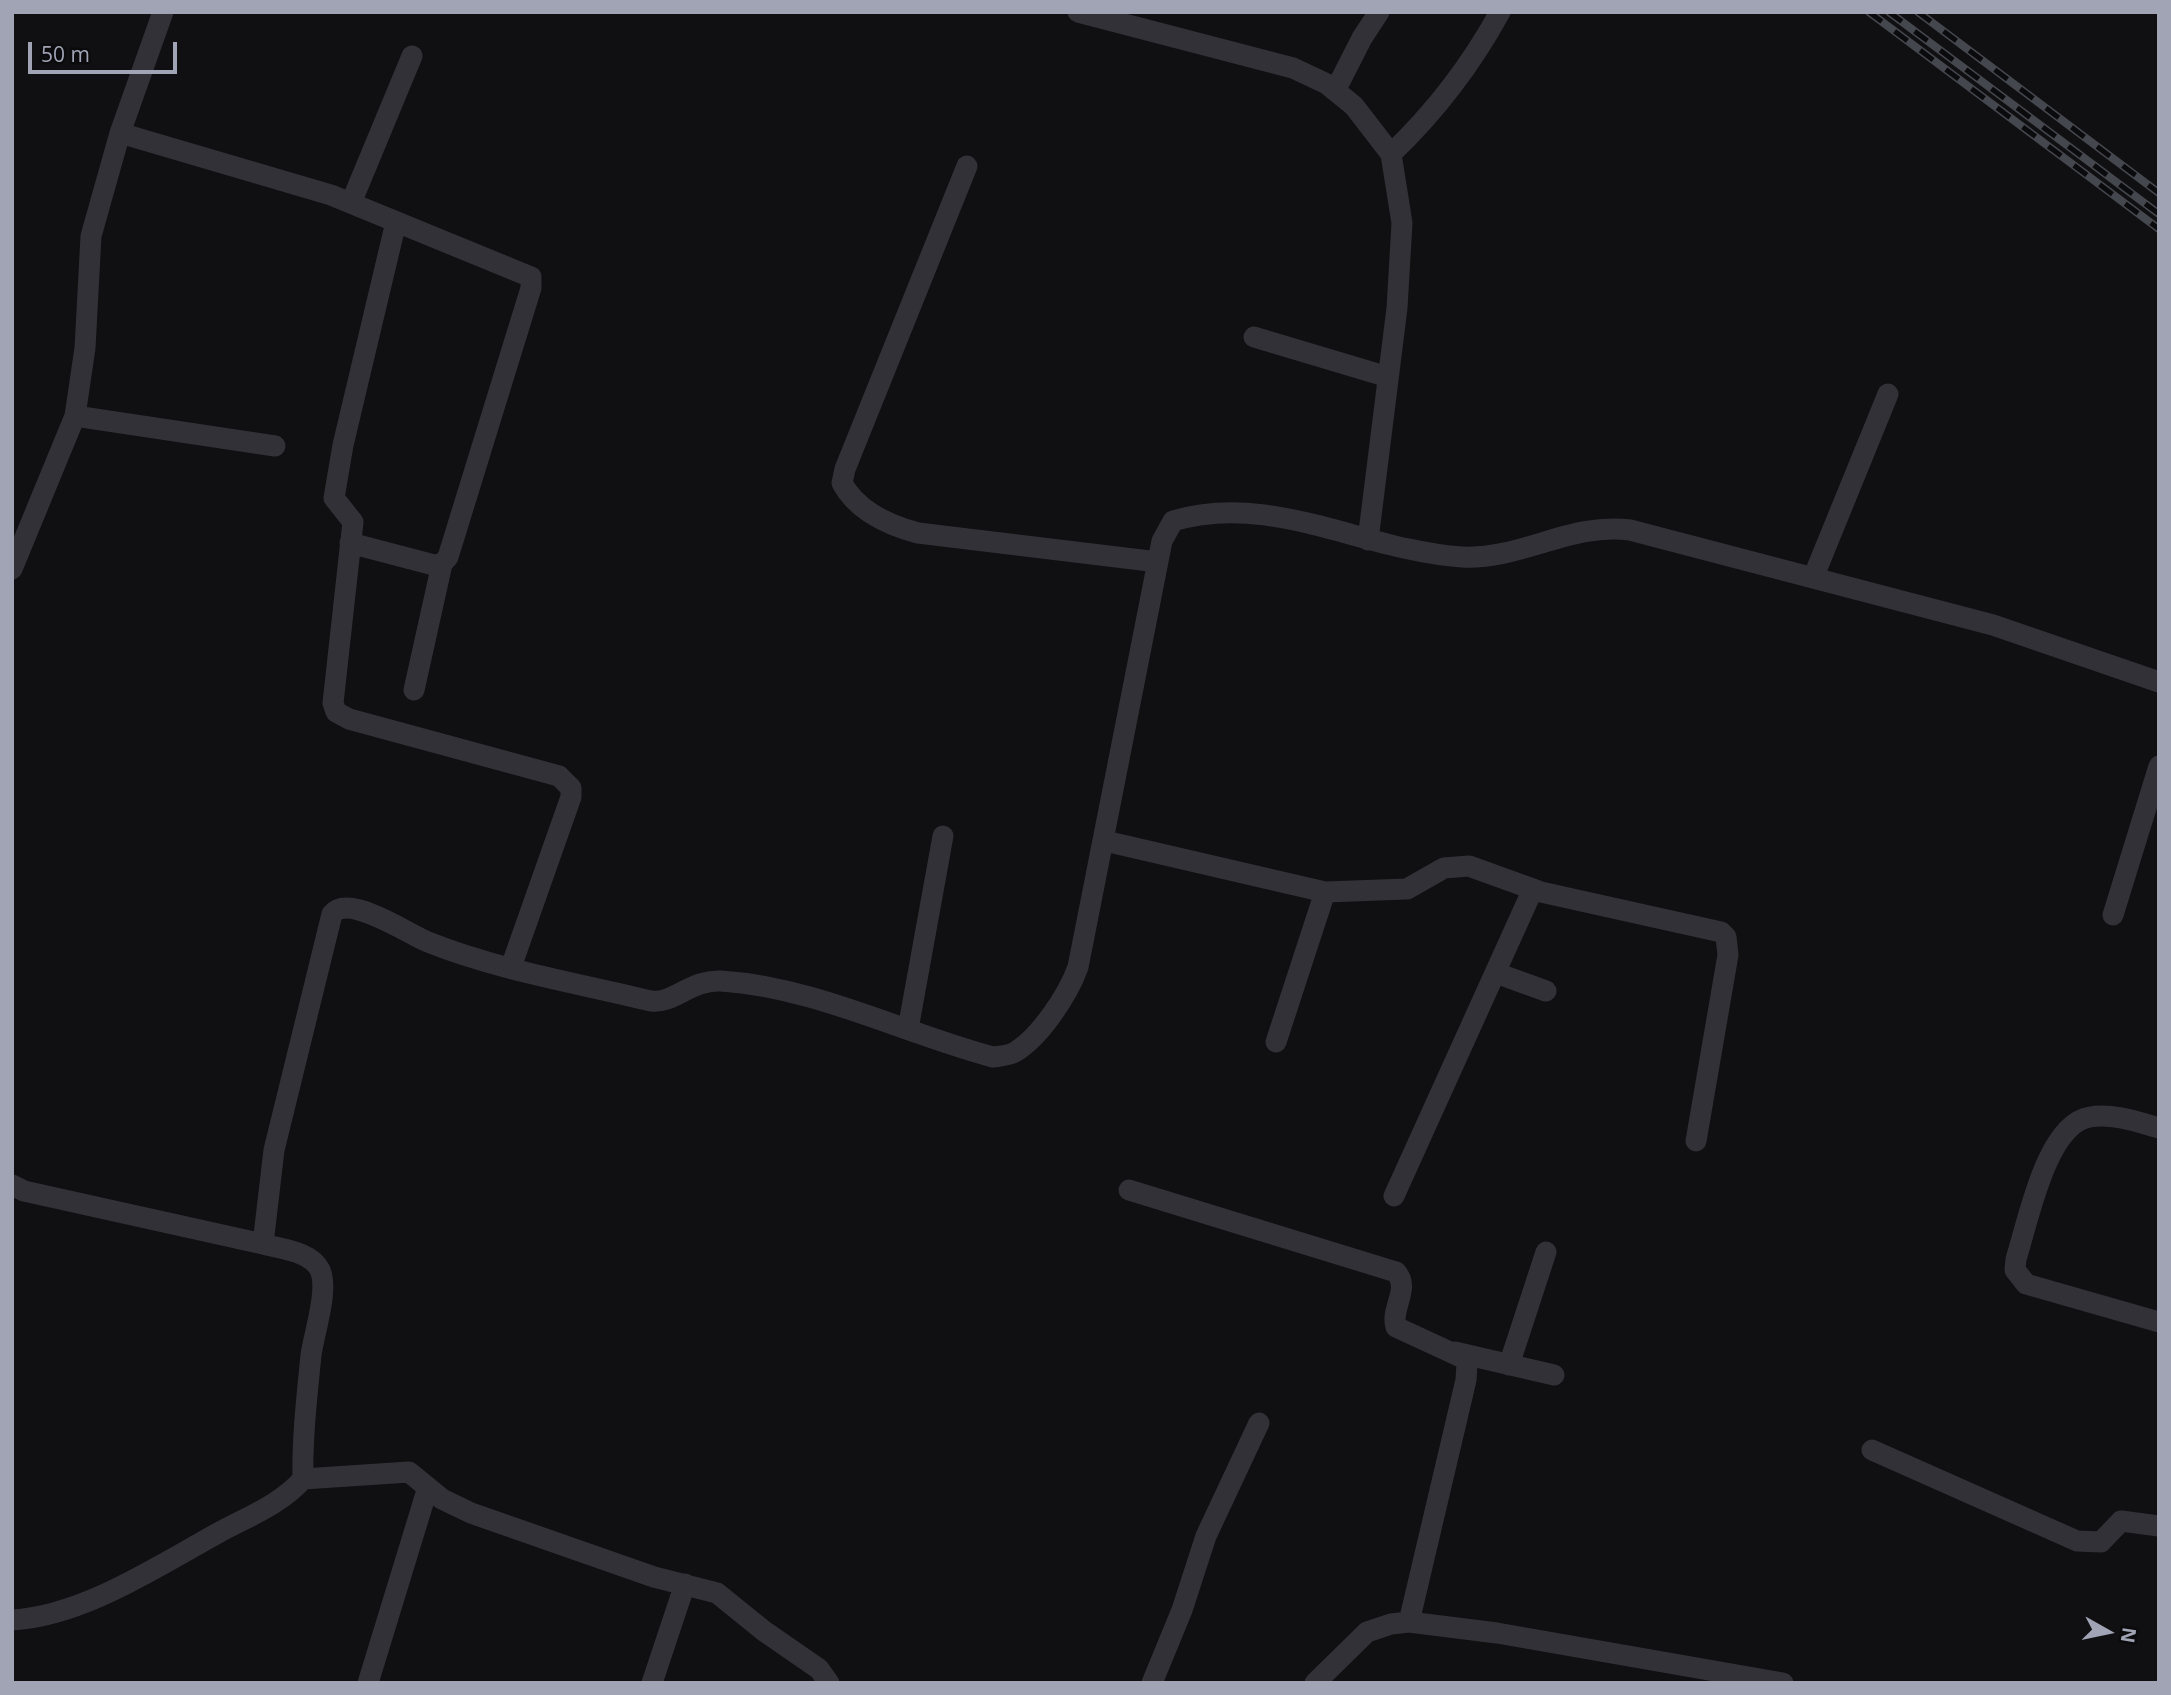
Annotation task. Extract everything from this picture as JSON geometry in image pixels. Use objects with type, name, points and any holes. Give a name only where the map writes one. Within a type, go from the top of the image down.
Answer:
[{"type":"street","points":[[12,569],[75,416],[83,360],[91,236],[120,133],[163,12]]},
{"type":"street","points":[[1078,12],[1293,68],[1335,91],[1353,106],[1391,154],[1402,223],[1388,377],[1368,540]]},
{"type":"street","points":[[1335,91],[1362,38],[1379,12]]},
{"type":"street","points":[[1391,154],[1437,108],[1474,60],[1500,12]]},
{"type":"street","points":[[351,203],[412,56]]},
{"type":"street","points":[[120,133],[351,203],[525,274],[532,283],[448,557],[442,564],[414,690]]},
{"type":"street","points":[[967,166],[845,468],[842,483],[848,494],[881,521],[918,533],[1158,562]]},
{"type":"street","points":[[396,222],[343,445],[334,498],[339,507],[352,517],[333,703],[336,712],[349,719],[559,776],[571,788],[571,797],[511,967]]},
{"type":"street","points":[[1254,337],[1388,377]]},
{"type":"street","points":[[1813,578],[1888,394]]},
{"type":"street","points":[[75,416],[275,446]]},
{"type":"street","points":[[263,1244],[268,1178],[280,1121],[332,914],[337,907],[345,905],[362,910],[440,947],[658,1002],[704,981],[766,988],[993,1057],[1012,1054],[1026,1045],[1072,984],[1085,944],[1158,562],[1166,530],[1173,521],[1190,516],[1257,514],[1285,517],[1368,540],[1437,554],[1490,556],[1518,551],[1583,531],[1615,528],[2018,632],[2159,682]]},
{"type":"street","points":[[350,543],[434,565],[442,564]]},
{"type":"street","points":[[2113,915],[2159,766]]},
{"type":"street","points":[[908,1029],[943,836]]},
{"type":"street","points":[[1105,841],[1325,892],[1406,888],[1444,868],[1456,865],[1482,869],[1533,890],[1714,929],[1726,937],[1728,955],[1696,1141]]},
{"type":"street","points":[[1394,1196],[1533,890]]},
{"type":"street","points":[[1276,1042],[1325,892]]},
{"type":"street","points":[[1496,973],[1546,990]]},
{"type":"street","points":[[2159,1128],[2123,1119],[2090,1117],[2072,1123],[2058,1140],[2046,1165],[2016,1259],[2015,1270],[2026,1284],[2159,1322]]},
{"type":"street","points":[[12,1185],[263,1244],[301,1254],[313,1261],[320,1271],[323,1287],[312,1352],[303,1479]]},
{"type":"street","points":[[1129,1190],[1396,1272],[1402,1285],[1394,1318],[1396,1327],[1455,1352],[1554,1376]]},
{"type":"street","points":[[1509,1365],[1546,1252]]},
{"type":"street","points":[[1409,1622],[1466,1380],[1467,1364],[1455,1352]]},
{"type":"street","points":[[1152,1683],[1182,1610],[1206,1536],[1259,1423]]},
{"type":"street","points":[[1872,1450],[2077,1541],[2101,1542],[2121,1521],[2159,1526]]},
{"type":"street","points":[[12,1620],[30,1619],[106,1594],[277,1503],[303,1479],[401,1471],[416,1476],[442,1499],[471,1513],[727,1599],[764,1631],[818,1668],[829,1683]]},
{"type":"street","points":[[368,1683],[428,1487]]},
{"type":"street","points":[[652,1683],[685,1584]]},
{"type":"street","points":[[1315,1683],[1353,1642],[1367,1632],[1391,1624],[1409,1622],[1462,1627],[1681,1673],[1783,1683]]},
{"type":"railway","points":[[1869,12],[2159,229]]},
{"type":"railway","points":[[1889,12],[2159,214]]},
{"type":"railway","points":[[1918,12],[2159,193]]}]
